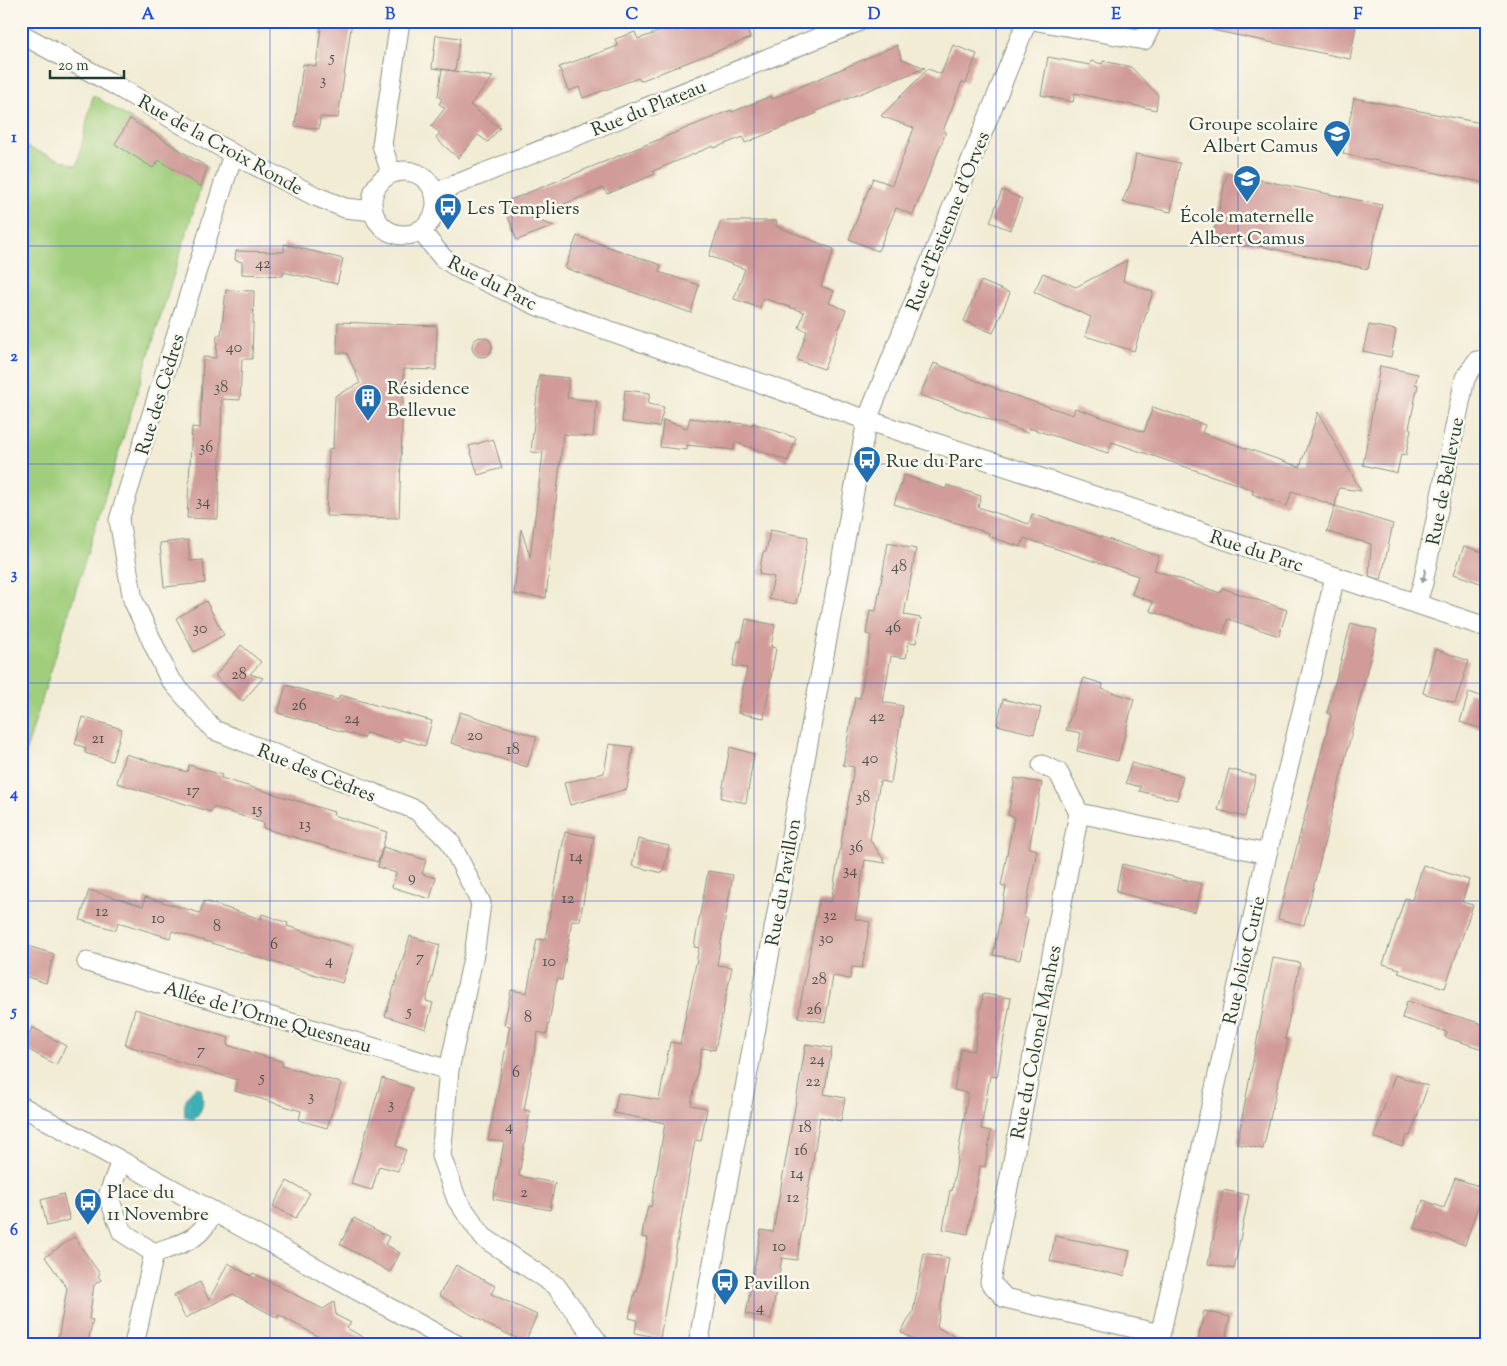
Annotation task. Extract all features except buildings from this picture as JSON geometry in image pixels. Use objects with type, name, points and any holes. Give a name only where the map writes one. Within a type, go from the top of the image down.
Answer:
[{"type":"street","points":[[391,173],[382,145],[400,21]]},
{"type":"street","name":"Rue du Plateau","points":[[435,193],[860,21]]},
{"type":"street","name":"Rue d'Estienne d'Orves","points":[[867,420],[1027,21]]},
{"type":"street","points":[[1038,21],[1144,40],[1153,21]]},
{"type":"street","name":"Rue de la Croix Ronde","points":[[21,34],[113,84],[233,154],[315,196],[345,208],[373,211]]},
{"type":"street","name":"Rue des Cèdres","points":[[233,154],[120,520],[133,600],[168,678],[214,730],[416,810],[449,840],[480,903],[475,949],[449,1070],[440,1156],[457,1200],[484,1237],[556,1286],[600,1345]]},
{"type":"street","points":[[413,171],[423,176],[435,193],[436,204],[429,224],[412,234],[392,233],[384,228],[373,211],[373,193],[383,178],[391,173],[413,171]]},
{"type":"street","name":"Rue du Parc","points":[[420,230],[443,258],[463,271],[538,306],[867,420],[1486,627]]},
{"type":"street","name":"Rue de Bellevue","points":[[1416,604],[1423,583],[1465,378],[1481,361]]},
{"type":"street","name":"Rue du Pavillon","points":[[698,1345],[867,420]]},
{"type":"street","name":"Rue Joliot Curie","points":[[1159,1339],[1267,854],[1335,577]]},
{"type":"street","points":[[1042,764],[1058,772],[1079,813],[1267,854]]},
{"type":"street","name":"Rue du Colonel Manhes","points":[[1079,813],[990,1282],[1005,1298],[1159,1339]]},
{"type":"street","name":"Allée de l'Orme Quesneau","points":[[87,962],[449,1070]]},
{"type":"street","points":[[21,1106],[456,1345]]},
{"type":"street","points":[[121,1161],[108,1196],[122,1232],[154,1253]]},
{"type":"street","points":[[154,1253],[186,1242],[206,1228],[213,1211]]},
{"type":"street","points":[[134,1345],[154,1253]]},
{"type":"green space","points":[[93,95],[207,167],[21,767],[21,145],[77,166]]},
{"type":"water","points":[[197,1087],[201,1089],[202,1093],[203,1102],[201,1109],[193,1119],[185,1117],[186,1099],[190,1092]]},
{"type":"place","name":"Groupe scolaire Albert Camus","points":[[1337,158]]},
{"type":"place","name":"École maternelle Albert Camus","points":[[1247,203]]},
{"type":"place","name":"Les Templiers","points":[[448,231]]},
{"type":"place","name":"Résidence Bellevue","points":[[368,422]]},
{"type":"place","name":"Rue du Parc","points":[[867,484]]},
{"type":"place","name":"Place du 11 Novembre","points":[[88,1226]]},
{"type":"place","name":"Pavillon","points":[[725,1306]]}]
